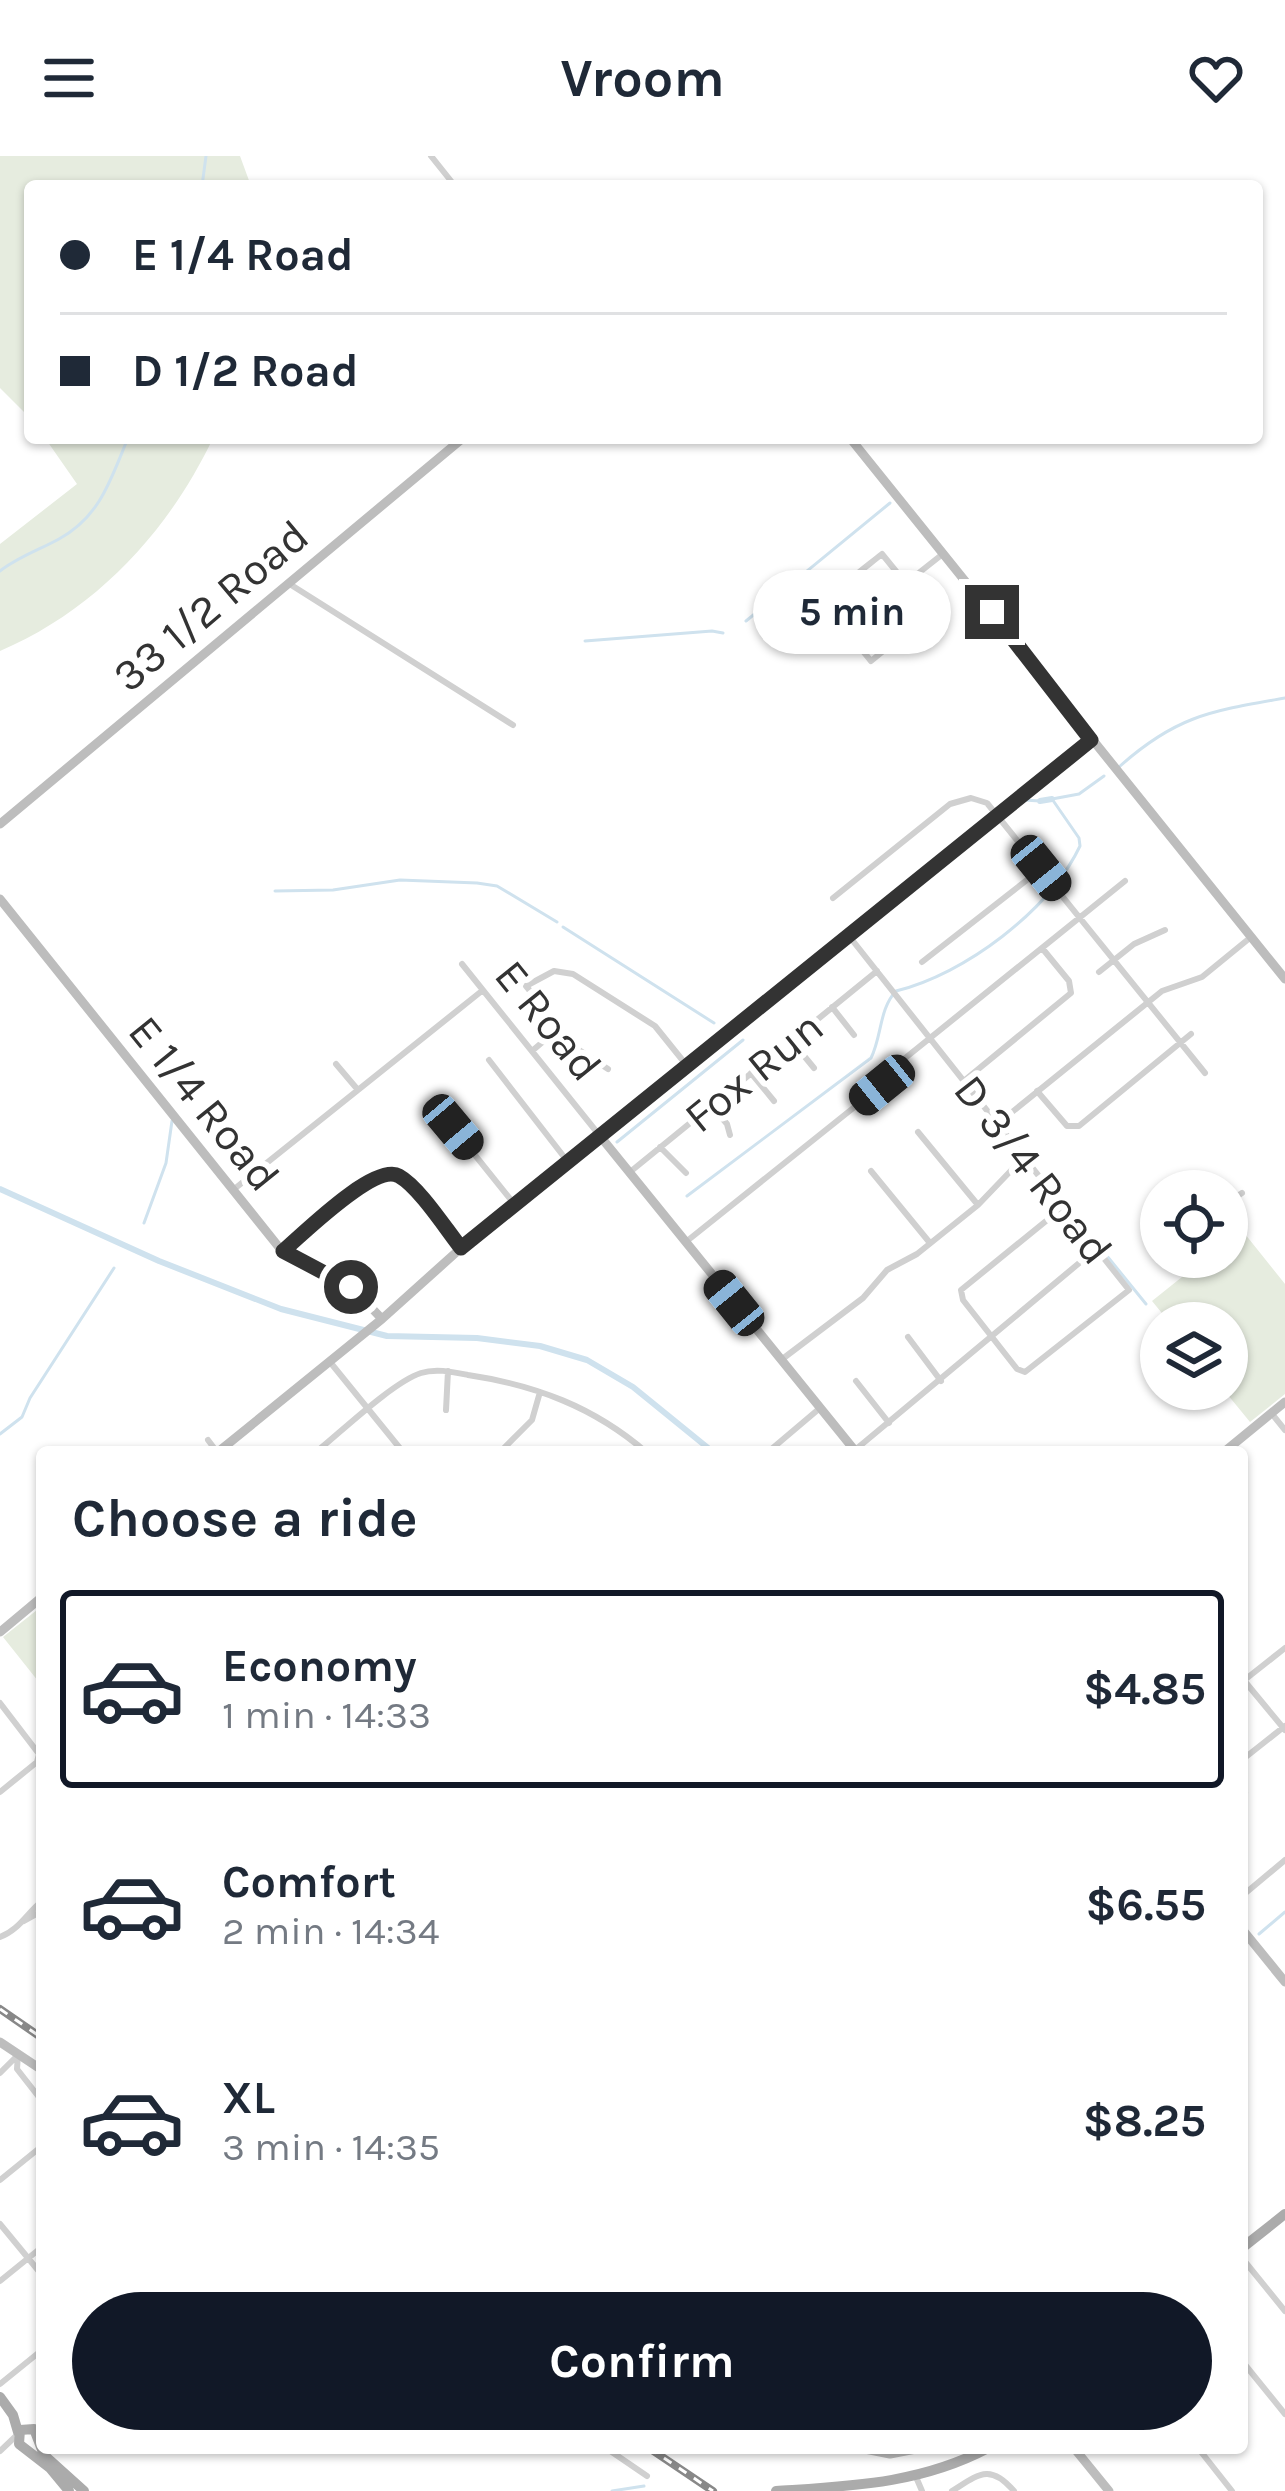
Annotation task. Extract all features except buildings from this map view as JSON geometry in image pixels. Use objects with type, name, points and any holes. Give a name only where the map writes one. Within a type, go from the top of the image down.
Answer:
[{"type":"main road","points":[[1248,2243],[1282,2216]]},
{"type":"main road","points":[[3,2401],[28,2435]]},
{"type":"main road","points":[[41,2454],[69,2491]]},
{"type":"main road","points":[[43,2454],[83,2491]]},
{"type":"main road","points":[[776,2491],[916,2477],[973,2454]]},
{"type":"street","points":[[431,156],[450,180]]},
{"type":"street","name":"33 1/2 Road","points":[[0,824],[456,444]]},
{"type":"street","points":[[855,444],[1285,980]]},
{"type":"street","points":[[906,584],[944,553]]},
{"type":"street","points":[[882,554],[906,584],[930,613],[871,661],[832,612],[832,596],[882,554]]},
{"type":"street","points":[[287,582],[513,725]]},
{"type":"street","points":[[225,1446],[461,1248],[1091,740]]},
{"type":"street","points":[[833,898],[955,801],[982,800],[1205,1073]]},
{"type":"street","points":[[922,962],[1041,868]]},
{"type":"street","points":[[687,1240],[882,1085],[904,1059],[1125,880]]},
{"type":"street","name":"E 1/4 Road","points":[[0,899],[283,1251],[346,1282],[379,1321]]},
{"type":"street","points":[[1099,972],[1141,940],[1166,930]]},
{"type":"street","name":"D 3/4 Road","points":[[849,936],[1129,1290],[1025,1372],[1017,1369],[991,1334]]},
{"type":"street","points":[[996,1125],[1148,1001],[1170,987],[1202,977],[1251,937]]},
{"type":"street","points":[[965,1080],[1071,993],[1069,981],[1042,948]]},
{"type":"street","name":"E Road","points":[[462,964],[850,1446]]},
{"type":"street","points":[[608,1069],[575,1048],[526,986],[554,971],[573,974],[655,1026],[688,1067]]},
{"type":"street","name":"Fox Run","points":[[630,1172],[877,971]]},
{"type":"street","points":[[232,1191],[483,990]]},
{"type":"street","points":[[832,1007],[854,1035]]},
{"type":"street","points":[[532,1051],[560,1028]]},
{"type":"street","points":[[1037,1090],[1067,1126],[1079,1126],[1191,1034]]},
{"type":"street","points":[[791,1040],[814,1068]]},
{"type":"street","points":[[489,1060],[568,1162]]},
{"type":"street","points":[[336,1064],[358,1090]]},
{"type":"street","points":[[751,1073],[774,1101]]},
{"type":"street","points":[[434,1104],[515,1205]]},
{"type":"street","points":[[711,1105],[727,1124],[730,1136]]},
{"type":"street","points":[[918,1132],[978,1205]]},
{"type":"street","points":[[660,1147],[686,1172]]},
{"type":"street","points":[[781,1360],[863,1298],[887,1270],[930,1244],[978,1205],[1023,1158]]},
{"type":"street","points":[[283,1251],[385,1172],[408,1184],[461,1248]]},
{"type":"street","points":[[871,1172],[930,1244]]},
{"type":"street","points":[[991,1334],[963,1300],[961,1290],[1062,1208]]},
{"type":"street","points":[[860,1446],[1096,1249]]},
{"type":"street","points":[[908,1337],[940,1381]]},
{"type":"street","points":[[330,1361],[399,1446]]},
{"type":"street","points":[[446,1410],[448,1371]]},
{"type":"street","points":[[324,1446],[419,1373],[448,1371],[540,1392],[599,1416],[638,1446]]},
{"type":"street","points":[[856,1381],[889,1423]]},
{"type":"street","points":[[506,1446],[532,1420],[540,1392]]},
{"type":"street","points":[[1231,1446],[1285,1402]]},
{"type":"street","points":[[775,1446],[820,1408]]},
{"type":"street","points":[[1271,1413],[1285,1430]]},
{"type":"street","points":[[208,1440],[213,1446]]},
{"type":"street","points":[[0,1632],[36,1602]]},
{"type":"street","points":[[1248,1677],[1285,1648]]},
{"type":"street","points":[[1248,1687],[1284,1728],[1248,1755]]},
{"type":"street","points":[[0,1703],[36,1749]]},
{"type":"street","points":[[0,1720],[8,1714]]},
{"type":"street","points":[[0,1792],[36,1764]]},
{"type":"street","points":[[1248,1891],[1285,1860]]},
{"type":"street","points":[[0,1937],[36,1910]]},
{"type":"street","points":[[1248,1935],[1279,1966],[1285,1982]]},
{"type":"street","points":[[0,2042],[36,2067]]},
{"type":"street","points":[[0,2073],[18,2054]]},
{"type":"street","points":[[18,2054],[17,2069],[36,2093]]},
{"type":"street","points":[[0,2180],[36,2151]]},
{"type":"street","points":[[0,2224],[36,2268]]},
{"type":"street","points":[[0,2281],[36,2252]]},
{"type":"street","points":[[1248,2265],[1285,2311]]},
{"type":"street","points":[[0,2384],[36,2355]]},
{"type":"street","points":[[1248,2368],[1285,2414]]},
{"type":"street","points":[[0,2452],[28,2435]]},
{"type":"street","points":[[615,2454],[647,2476]]},
{"type":"street","points":[[1079,2454],[1108,2491]]},
{"type":"street","points":[[1203,2454],[1232,2491]]},
{"type":"street","points":[[952,2491],[975,2476],[993,2474],[1014,2491]]},
{"type":"street","points":[[916,2477],[922,2491]]},
{"type":"shaded area","points":[[0,156],[240,156],[249,180],[24,180],[24,412],[0,388]]},
{"type":"shaded area","points":[[49,444],[210,444],[175,505],[126,564],[68,614],[0,651],[0,544],[77,484]]},
{"type":"shaded area","points":[[1248,1238],[1285,1284],[1285,1394],[1250,1422],[1240,1410],[1248,1410],[1248,1302],[1152,1301],[1181,1278],[1248,1278]]},
{"type":"shaded area","points":[[36,1611],[36,1678],[3,1637]]},
{"type":"waterway","points":[[203,180],[206,156]]},
{"type":"waterway","points":[[0,571],[85,519],[103,495],[125,444]]},
{"type":"waterway","points":[[746,621],[890,503]]},
{"type":"waterway","points":[[585,641],[723,633]]},
{"type":"waterway","points":[[1119,767],[1159,736],[1196,718],[1285,698]]},
{"type":"waterway","points":[[687,1196],[871,1058],[886,1006],[896,991],[976,955],[1048,894],[1080,846],[1052,799],[1079,794],[1104,776]]},
{"type":"waterway","points":[[1040,801],[1052,799]]},
{"type":"waterway","points":[[1024,800],[1040,801]]},
{"type":"waterway","points":[[275,891],[333,890],[400,880],[477,883],[497,886],[557,922]]},
{"type":"waterway","points":[[563,927],[714,1023]]},
{"type":"waterway","points":[[617,1142],[743,1040]]},
{"type":"waterway","points":[[144,1223],[166,1163],[172,1121]]},
{"type":"waterway","points":[[0,1189],[159,1261],[281,1309],[387,1336],[477,1338],[540,1346],[587,1360],[633,1387],[706,1446]]},
{"type":"waterway","points":[[1064,1203],[1144,1302]]},
{"type":"waterway","points":[[0,1434],[22,1417],[114,1268]]},
{"type":"waterway","points":[[1259,1934],[1285,1912]]},
{"type":"waterway","points":[[612,2491],[644,2486]]},
{"type":"railway","points":[[0,2009],[36,2034]]},
{"type":"railway","points":[[658,2454],[713,2491]]},
{"type":"route","points":[[351,1287],[283,1251],[385,1172],[408,1184],[461,1248],[1091,740],[992,612]]}]
